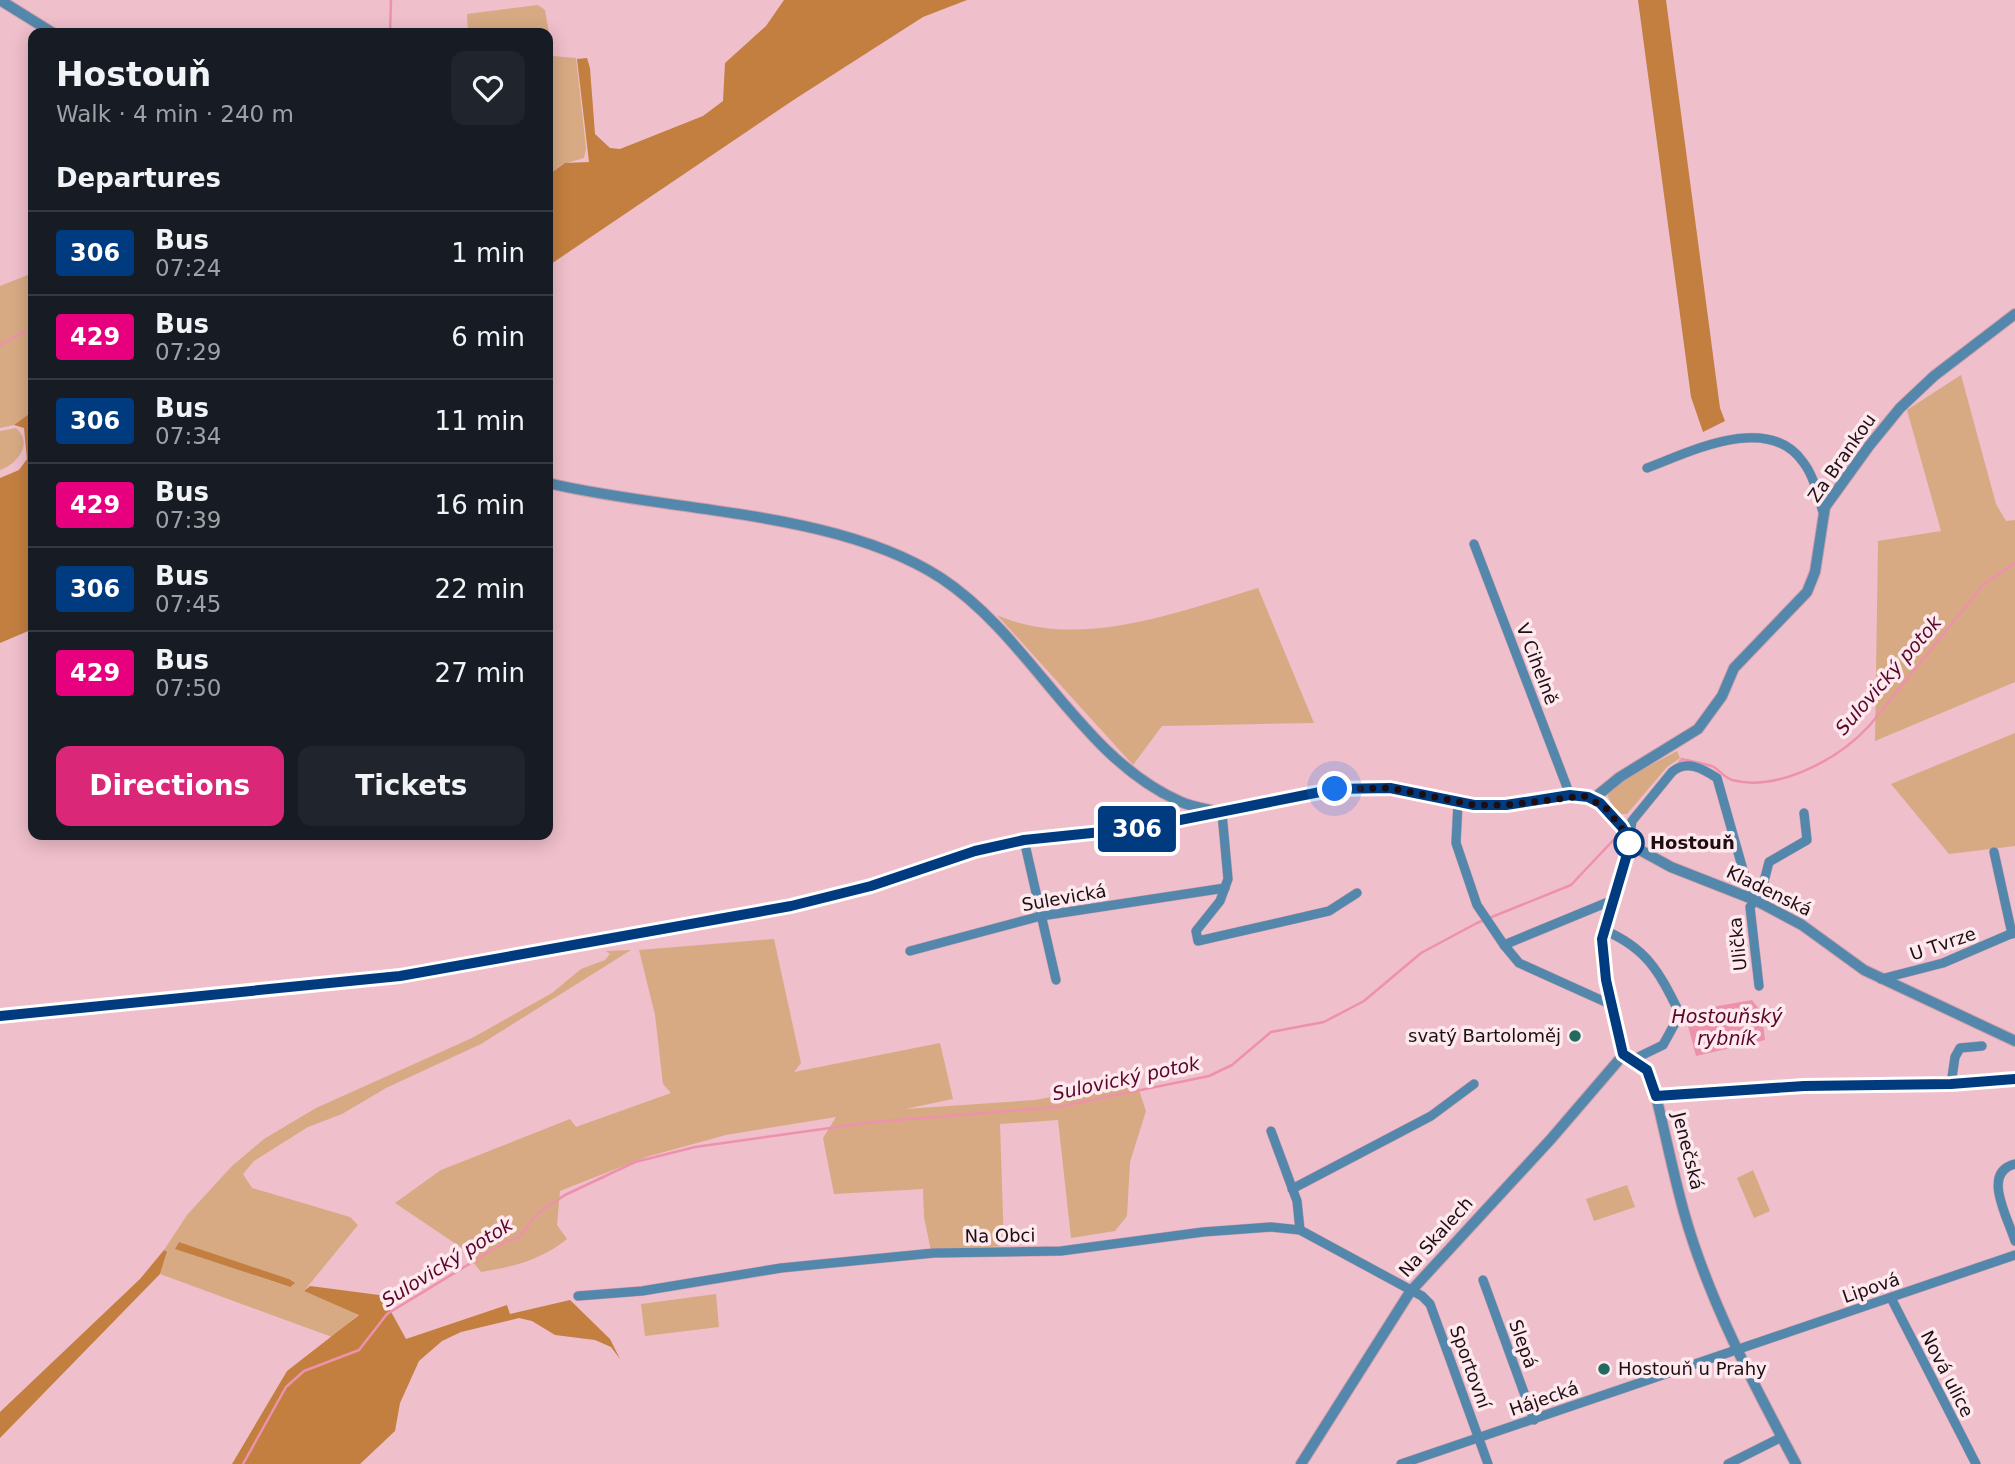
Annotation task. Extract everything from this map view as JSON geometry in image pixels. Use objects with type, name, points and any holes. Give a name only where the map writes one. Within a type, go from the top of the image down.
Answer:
[{"type":"street","points":[[0,0],[45,28]]},
{"type":"street","name":"Za Brankou","points":[[1593,799],[1620,777],[1699,729],[1722,696],[1734,668],[1807,592],[1814,576],[1823,512],[1869,446],[1900,408],[1934,376],[2015,314]]},
{"type":"street","points":[[1647,468],[1722,440],[1754,437],[1784,445],[1802,460],[1823,512]]},
{"type":"street","points":[[553,484],[812,528],[872,546],[921,566],[982,611],[1135,776],[1180,802],[1222,813]]},
{"type":"street","name":"V Cihelně","points":[[1474,544],[1570,795]]},
{"type":"street","points":[[1604,930],[1630,941],[1657,970],[1680,1014],[1663,1045],[1627,1057],[1612,1005],[1602,950],[1604,930],[1629,844],[1632,821],[1678,766],[1689,765],[1717,778],[1747,884],[1755,900],[1761,893],[1769,862],[1807,840],[1804,813]]},
{"type":"street","points":[[0,1016],[400,976],[791,906],[905,875],[975,851],[1024,840],[1140,828],[1335,789],[1390,788],[1458,803],[1506,805],[1570,795],[1593,799]]},
{"type":"street","name":"Kladenská","points":[[1593,799],[1622,827],[1629,844],[1671,867],[1755,900],[1802,925],[1855,964],[1881,979],[2015,1041]]},
{"type":"street","points":[[1458,803],[1456,843],[1477,905],[1504,945],[1519,964],[1612,1005]]},
{"type":"street","points":[[1222,813],[1228,855],[1225,888],[1213,911],[1198,925],[1198,940],[1329,911],[1357,893]]},
{"type":"street","points":[[1024,840],[1056,980]]},
{"type":"street","name":"U Tvrze","points":[[1881,979],[1953,960],[2013,933],[1994,852]]},
{"type":"street","name":"Sulevická","points":[[910,951],[1041,916],[1225,888]]},
{"type":"street","points":[[1504,945],[1613,900]]},
{"type":"street","name":"Ulička","points":[[1755,900],[1750,906],[1759,986]]},
{"type":"street","points":[[1951,1084],[1955,1057],[1960,1048],[1982,1046]]},
{"type":"street","name":"Jenečská","points":[[1627,1057],[1647,1070],[1686,1218],[1737,1350],[1796,1464]]},
{"type":"street","name":"Na Skalech","points":[[1301,1464],[1410,1292],[1627,1057]]},
{"type":"street","points":[[1656,1096],[1804,1086],[1951,1084],[2015,1079]]},
{"type":"street","points":[[1292,1189],[1430,1116],[1474,1084]]},
{"type":"street","points":[[1271,1131],[1292,1189],[1300,1230]]},
{"type":"street","points":[[2015,1164],[2004,1166],[1998,1174],[1997,1185],[2015,1241]]},
{"type":"street","name":"Na Obci","points":[[578,1296],[642,1291],[757,1270],[923,1255],[1061,1251],[1203,1232],[1271,1227],[1300,1230],[1410,1292]]},
{"type":"street","name":"Lipová","points":[[1737,1350],[2015,1255]]},
{"type":"street","name":"Slepá","points":[[1483,1280],[1534,1420]]},
{"type":"street","name":"Sportovní","points":[[1410,1292],[1422,1296],[1430,1304],[1488,1464]]},
{"type":"street","name":"Nová ulice","points":[[1891,1298],[1976,1464]]},
{"type":"street","name":"Hájecká","points":[[1401,1464],[1737,1350]]},
{"type":"street","points":[[1728,1464],[1782,1437]]},
{"type":"shaded area","points":[[784,0],[967,0],[923,17],[795,99],[553,263],[553,171],[565,163],[589,162],[577,59],[587,58],[590,68],[595,134],[610,148],[620,149],[703,116],[723,101],[725,63],[766,26]]},
{"type":"shaded area","points":[[1638,0],[1666,0],[1720,408],[1725,421],[1703,432],[1691,397]]},
{"type":"shaded area","points":[[538,5],[545,10],[548,28],[468,28],[467,14]]},
{"type":"shaded area","points":[[553,56],[576,58],[586,148],[584,158],[563,164],[553,171]]},
{"type":"shaded area","points":[[28,275],[28,329],[0,344],[0,286]]},
{"type":"shaded area","points":[[28,329],[28,415],[14,425],[0,428],[0,345]]},
{"type":"shaded area","points":[[1961,375],[1996,504],[2006,521],[2015,520],[2015,682],[1875,741],[1878,541],[1941,531],[1907,410]]},
{"type":"shaded area","points":[[28,415],[28,631],[0,643],[0,478],[19,470],[27,459],[24,428],[14,425]]},
{"type":"shaded area","points":[[16,428],[23,440],[21,453],[12,463],[0,470],[0,431]]},
{"type":"shaded area","points":[[1258,588],[1314,723],[1162,726],[1133,765],[997,615],[1028,625],[1094,629],[1161,617]]},
{"type":"shaded area","points":[[2015,733],[2015,846],[1949,854],[1891,784]]},
{"type":"shaded area","points":[[1677,751],[1680,758],[1667,767],[1627,814],[1616,814],[1607,794],[1623,780]]},
{"type":"shaded area","points":[[774,939],[801,1063],[794,1072],[940,1043],[953,1099],[905,1109],[1035,1100],[1136,1081],[1146,1111],[1130,1162],[1127,1216],[1115,1231],[1071,1238],[1058,1120],[1000,1124],[1004,1246],[931,1251],[924,1217],[923,1189],[834,1194],[823,1138],[836,1117],[726,1135],[646,1157],[560,1191],[557,1225],[567,1239],[537,1257],[493,1270],[481,1272],[462,1248],[395,1203],[441,1170],[570,1119],[576,1127],[671,1093],[663,1084],[655,1015],[639,950]]},
{"type":"shaded area","points":[[631,950],[481,1044],[386,1088],[342,1114],[308,1127],[254,1161],[243,1174],[252,1188],[350,1217],[358,1225],[304,1291],[359,1314],[332,1337],[160,1274],[167,1253],[164,1250],[187,1215],[232,1166],[264,1139],[316,1108],[472,1038],[552,993],[581,969],[605,960],[610,954],[606,951]],"holes":[[[179,1242],[289,1279],[289,1287],[176,1249]]]},
{"type":"shaded area","points":[[1753,1170],[1770,1211],[1754,1218],[1737,1178]]},
{"type":"shaded area","points":[[1627,1185],[1635,1207],[1594,1221],[1586,1199]]},
{"type":"shaded area","points":[[179,1242],[295,1283],[290,1287],[175,1249]]},
{"type":"shaded area","points":[[164,1250],[167,1252],[160,1274],[0,1438],[0,1412],[140,1279]]},
{"type":"shaded area","points":[[310,1286],[402,1298],[389,1308],[406,1339],[507,1305],[510,1314],[570,1300],[610,1339],[620,1359],[611,1347],[595,1340],[555,1335],[532,1321],[519,1318],[461,1332],[442,1341],[419,1361],[400,1403],[395,1431],[360,1464],[232,1464],[287,1371],[359,1315],[304,1291]]},
{"type":"shaded area","points":[[716,1294],[719,1327],[645,1336],[641,1304]]},
{"type":"water","name":"Hostouňský rybník","points":[[1752,1000],[1762,1013],[1765,1040],[1696,1056],[1687,1022],[1712,1007]]},
{"type":"waterway","points":[[390,28],[391,0]]},
{"type":"waterway","points":[[0,345],[28,330]]},
{"type":"waterway","name":"Sulovický potok","points":[[1678,764],[1682,759],[1707,764],[1729,779],[1750,782],[1788,777],[1825,761],[1869,726],[1984,584],[2015,563]]},
{"type":"waterway","name":"Sulovický potok","points":[[1623,827],[1636,810]]},
{"type":"waterway","name":"Sulovický potok","points":[[243,1464],[286,1387],[304,1371],[359,1350],[387,1314],[507,1241],[518,1238],[538,1213],[565,1195],[635,1162],[695,1147],[873,1122],[1058,1107],[1209,1076],[1232,1065],[1271,1032],[1324,1022],[1364,1001],[1421,953],[1477,923],[1571,885],[1620,833]]},
{"type":"bus line","name":"306","points":[[0,1016],[400,976],[791,906],[871,886],[975,851],[1024,840],[1140,828],[1335,789],[1390,788],[1474,805],[1506,805],[1578,795],[1588,797],[1605,807],[1622,827],[1629,844],[1602,939],[1606,980],[1623,1054],[1647,1070],[1656,1096],[1804,1086],[1951,1084],[2015,1079]]},
{"type":"place","name":"Hostouň","points":[[1629,843]]},
{"type":"place","name":"svatý Bartoloměj","points":[[1575,1036]]},
{"type":"place","name":"Hostouň u Prahy","points":[[1604,1369]]},
{"type":"route","points":[[1335,789],[1390,788],[1474,805],[1506,805],[1570,795],[1584,796],[1605,807],[1626,834],[1629,843]]}]
